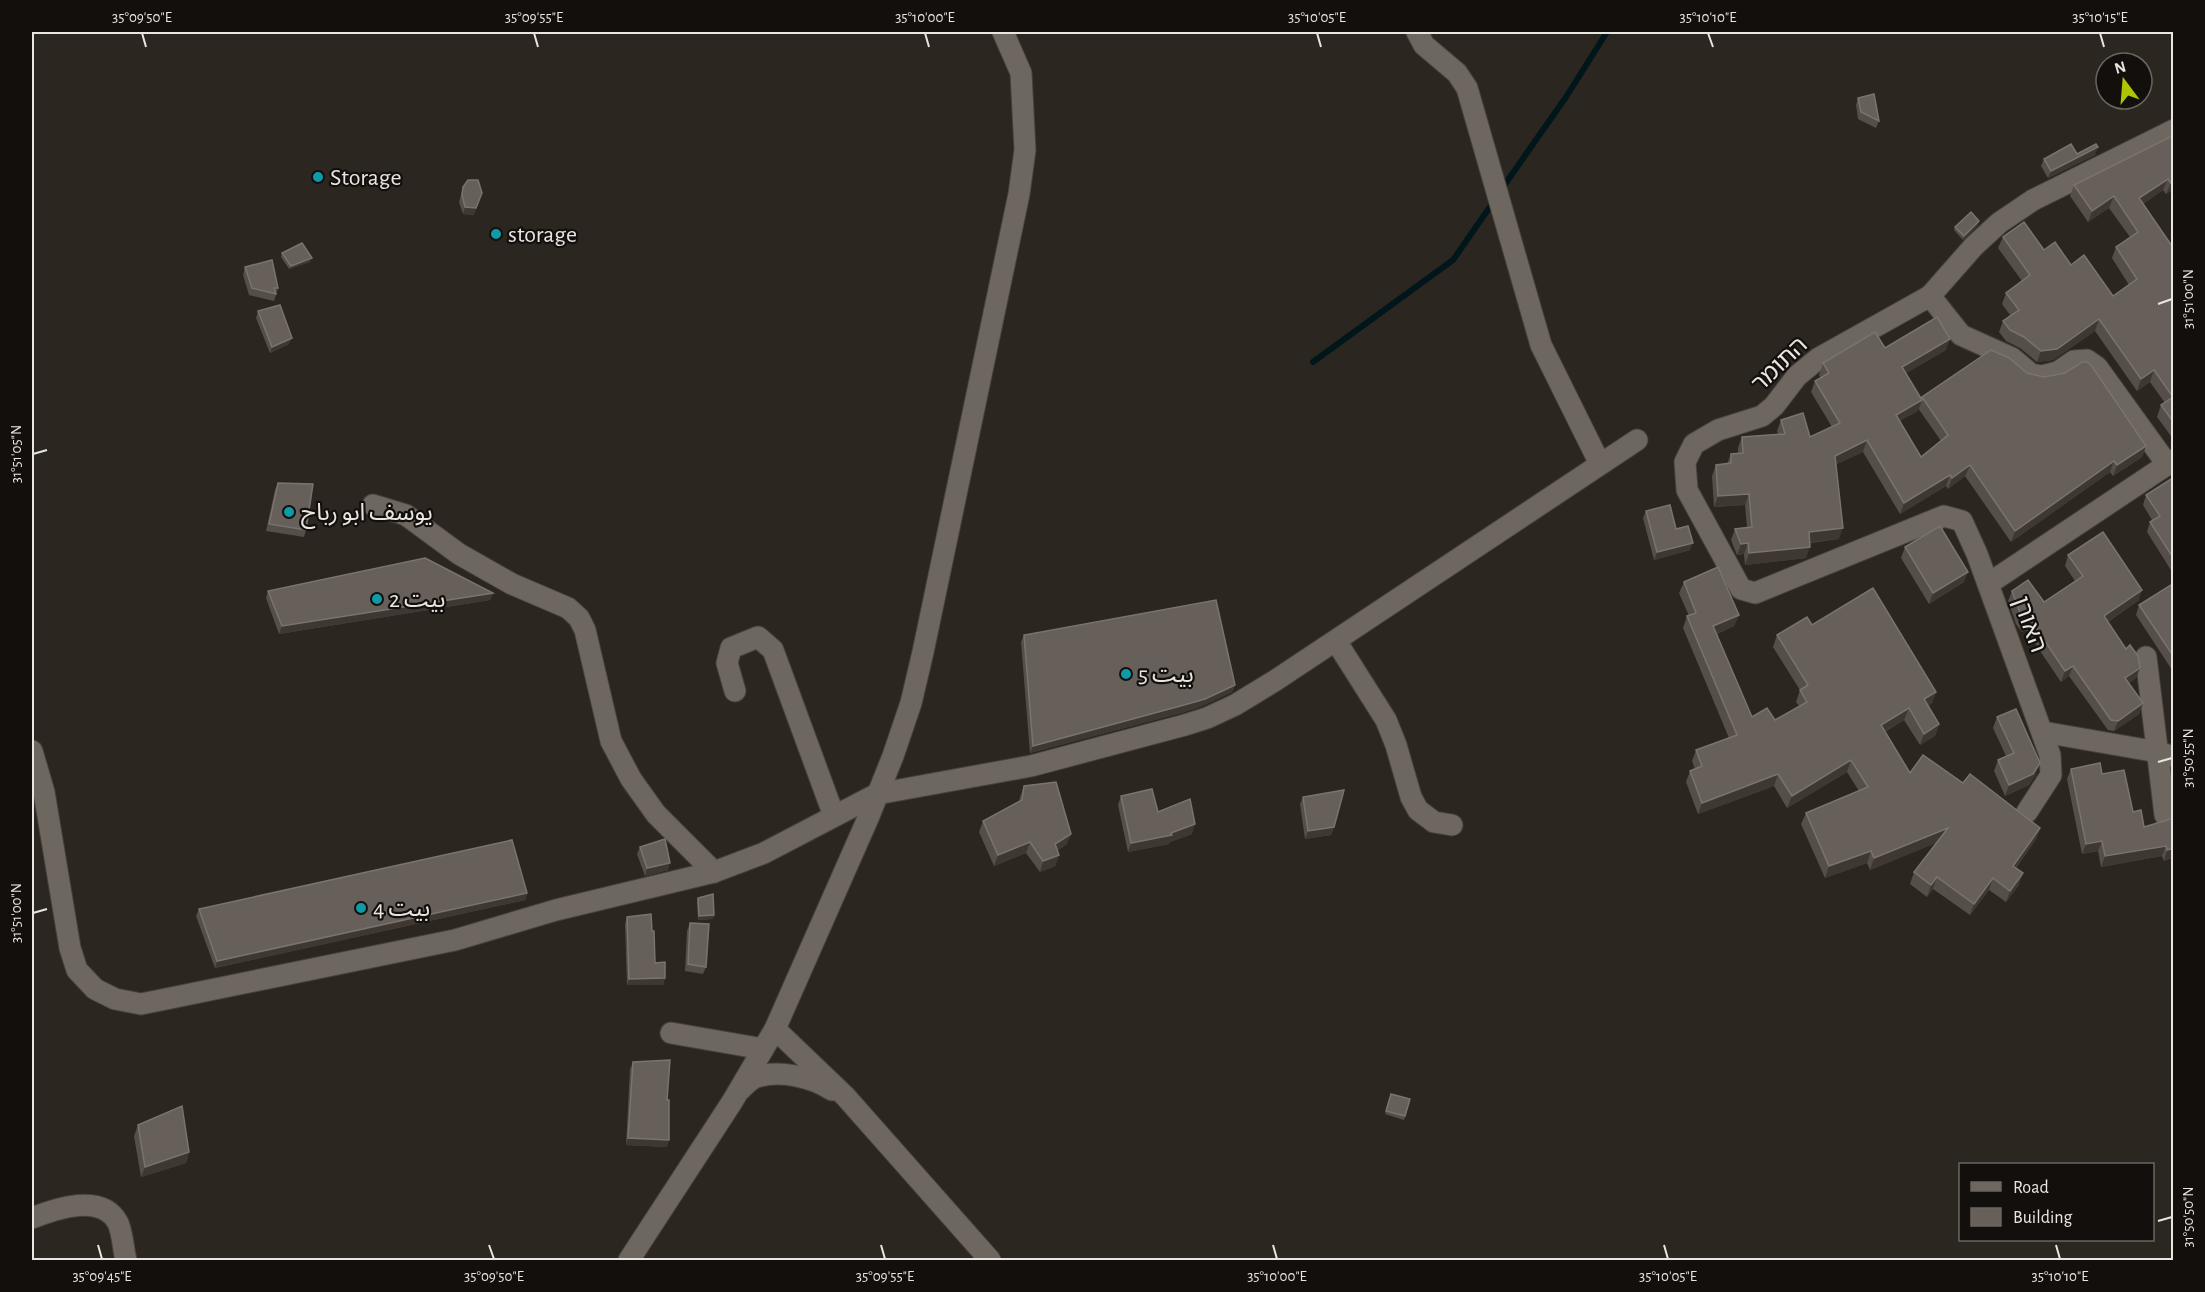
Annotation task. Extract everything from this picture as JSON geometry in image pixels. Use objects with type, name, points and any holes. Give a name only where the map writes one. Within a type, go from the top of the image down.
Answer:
[{"type":"street","points":[[629,1260],[775,1029],[877,794],[911,703],[1019,194],[1025,150],[1021,74],[1003,32]]},
{"type":"street","points":[[1417,32],[1424,45],[1456,73],[1467,88],[1540,345],[1600,464]]},
{"type":"street","points":[[2170,462],[2097,367],[2086,360],[2074,361],[2058,372],[2042,376],[2031,374],[2012,358],[1961,334],[1930,296],[1974,246],[1999,223],[2033,200],[2174,130]]},
{"type":"street","name":"התומר","points":[[1930,296],[1818,357],[1797,376],[1774,406],[1762,416],[1718,430],[1694,444],[1685,462],[1687,490],[1741,589],[1755,593],[1944,516],[1962,521],[1988,584]]},
{"type":"street","points":[[32,751],[70,948],[77,970],[94,989],[115,999],[141,1004],[455,940],[556,910],[714,872],[764,853],[877,794],[1031,766],[1207,718],[1243,700],[1336,641],[1637,440]]},
{"type":"street","name":"האורן","points":[[2027,812],[2051,775],[2050,755],[1988,584],[2170,462]]},
{"type":"street","points":[[373,505],[406,514],[459,554],[512,584],[568,608],[579,618],[585,630],[611,741],[631,779],[656,814],[714,872]]},
{"type":"street","points":[[735,691],[727,663],[731,648],[758,636],[773,650],[834,816]]},
{"type":"street","points":[[1336,641],[1386,720],[1411,797],[1418,810],[1434,822],[1452,825]]},
{"type":"street","points":[[2146,657],[2165,755],[2165,814]]},
{"type":"street","points":[[2043,732],[2165,755]]},
{"type":"street","points":[[775,1029],[848,1100],[990,1260]]},
{"type":"street","points":[[671,1034],[763,1049]]},
{"type":"street","points":[[737,1092],[752,1079],[772,1073],[823,1084],[848,1100]]},
{"type":"street","points":[[32,1218],[76,1204],[108,1211],[117,1222],[126,1260]]},
{"type":"building","points":[[1874,94],[1879,121],[1861,112],[1858,98]]},
{"type":"building","points":[[2174,135],[2174,181],[2171,183],[2168,179],[2139,198],[2174,249],[2174,423],[2161,405],[2173,397],[2154,370],[2141,379],[2099,319],[2057,349],[2041,351],[2024,337],[2010,330],[2003,321],[2019,310],[2006,293],[2030,275],[2003,237],[2024,222],[2044,250],[2055,242],[2071,265],[2084,255],[2113,296],[2137,279],[2116,247],[2138,232],[2114,196],[2092,211],[2074,185]]},
{"type":"building","points":[[2071,144],[2077,154],[2096,144],[2098,147],[2051,171],[2044,159]]},
{"type":"building","points":[[468,180],[478,180],[482,193],[476,208],[465,207],[462,195],[463,187]]},
{"type":"building","points":[[1971,212],[1979,221],[1964,236],[1955,227]]},
{"type":"building","points":[[302,243],[312,258],[291,266],[282,253]]},
{"type":"building","points":[[272,260],[278,288],[274,288],[276,294],[252,288],[245,267]]},
{"type":"building","points":[[280,305],[292,338],[272,347],[258,311]]},
{"type":"building","points":[[1937,317],[1950,339],[1902,367],[1922,400],[1896,415],[1921,457],[1948,435],[1922,397],[1991,350],[2009,358],[2027,373],[2044,377],[2065,373],[2082,362],[2087,362],[2146,446],[2117,465],[2114,461],[2015,531],[1970,465],[1952,478],[1950,475],[1904,503],[1867,440],[1835,456],[1843,528],[1809,532],[1810,547],[1749,553],[1748,543],[1741,544],[1735,529],[1752,527],[1749,494],[1718,496],[1716,465],[1731,463],[1731,454],[1743,453],[1742,437],[1785,434],[1781,420],[1803,413],[1810,437],[1840,423],[1815,381],[1829,373],[1823,363],[1875,332],[1885,348]]},
{"type":"building","points":[[2174,477],[2174,559],[2150,522],[2160,516],[2146,495]]},
{"type":"building","name":"يوسف ابو رباح","points":[[278,483],[313,484],[306,530],[269,524]]},
{"type":"building","points":[[1670,505],[1676,529],[1688,526],[1693,543],[1657,552],[1646,511]]},
{"type":"building","points":[[1940,526],[1968,572],[1933,593],[1905,547]]},
{"type":"building","points":[[2103,532],[2142,590],[2104,616],[2126,649],[2130,645],[2138,656],[2140,668],[2125,678],[2143,703],[2118,721],[2111,720],[2073,666],[2065,671],[2030,619],[2026,622],[2020,613],[2012,591],[2028,580],[2044,602],[2083,576],[2068,555]]},
{"type":"building","name":"بيت 2","points":[[425,558],[493,593],[282,626],[268,591]]},
{"type":"building","points":[[1718,567],[1739,615],[1713,626],[1752,717],[1767,708],[1775,720],[1807,702],[1800,690],[1808,685],[1777,635],[1807,617],[1812,625],[1873,588],[1936,692],[1924,699],[1939,724],[1924,734],[1909,708],[1881,725],[1910,773],[1923,755],[1963,783],[1970,774],[2040,828],[2013,866],[2023,873],[2010,891],[1993,878],[1974,904],[1937,877],[1931,885],[1914,872],[1948,828],[1874,858],[1871,851],[1829,866],[1806,813],[1868,787],[1851,760],[1792,796],[1778,774],[1702,803],[1690,771],[1702,766],[1696,750],[1737,735],[1687,616],[1696,613],[1684,582]]},
{"type":"building","points":[[2174,583],[2174,657],[2139,605]]},
{"type":"building","name":"بيت 5","points":[[1216,600],[1235,685],[1205,699],[1033,746],[1024,635]]},
{"type":"building","points":[[2016,709],[2040,763],[2033,774],[2009,785],[1998,760],[2014,753],[1997,717]]},
{"type":"building","points":[[2100,763],[2102,774],[2124,770],[2133,812],[2141,810],[2144,827],[2174,818],[2174,848],[2167,850],[2166,846],[2105,856],[2102,841],[2086,844],[2071,769]]},
{"type":"building","points":[[1056,782],[1071,834],[1055,844],[1059,855],[1043,861],[1030,842],[998,855],[983,821],[1022,800],[1024,786]]},
{"type":"building","points":[[1152,789],[1158,812],[1190,799],[1195,824],[1171,833],[1172,835],[1131,843],[1121,796]]},
{"type":"building","points":[[1344,790],[1334,827],[1308,831],[1303,797]]},
{"type":"building","points":[[665,839],[670,863],[647,868],[640,847]]},
{"type":"building","name":"بيت 4","points":[[512,840],[527,893],[217,961],[199,909]]},
{"type":"building","points":[[713,894],[714,915],[699,916],[698,898]]},
{"type":"building","points":[[651,914],[655,963],[665,962],[665,978],[629,979],[627,917]]},
{"type":"building","points":[[690,923],[709,924],[706,967],[688,964]]},
{"type":"building","points":[[670,1060],[667,1100],[669,1100],[669,1140],[628,1138],[633,1062]]},
{"type":"building","points":[[1391,1094],[1410,1099],[1405,1116],[1386,1111]]},
{"type":"building","points":[[182,1106],[189,1152],[145,1167],[138,1125]]},
{"type":"waterway","points":[[1501,190],[1566,97],[1607,32]]},
{"type":"waterway","points":[[1313,362],[1453,260],[1494,201]]},
{"type":"place","name":"Storage","points":[[318,177]]},
{"type":"place","name":"storage","points":[[496,234]]},
{"type":"place","name":"يوسف ابو رباح","points":[[289,512]]},
{"type":"place","name":"بيت 2","points":[[377,599]]},
{"type":"place","name":"بيت 5","points":[[1126,674]]},
{"type":"place","name":"بيت 4","points":[[361,908]]}]
